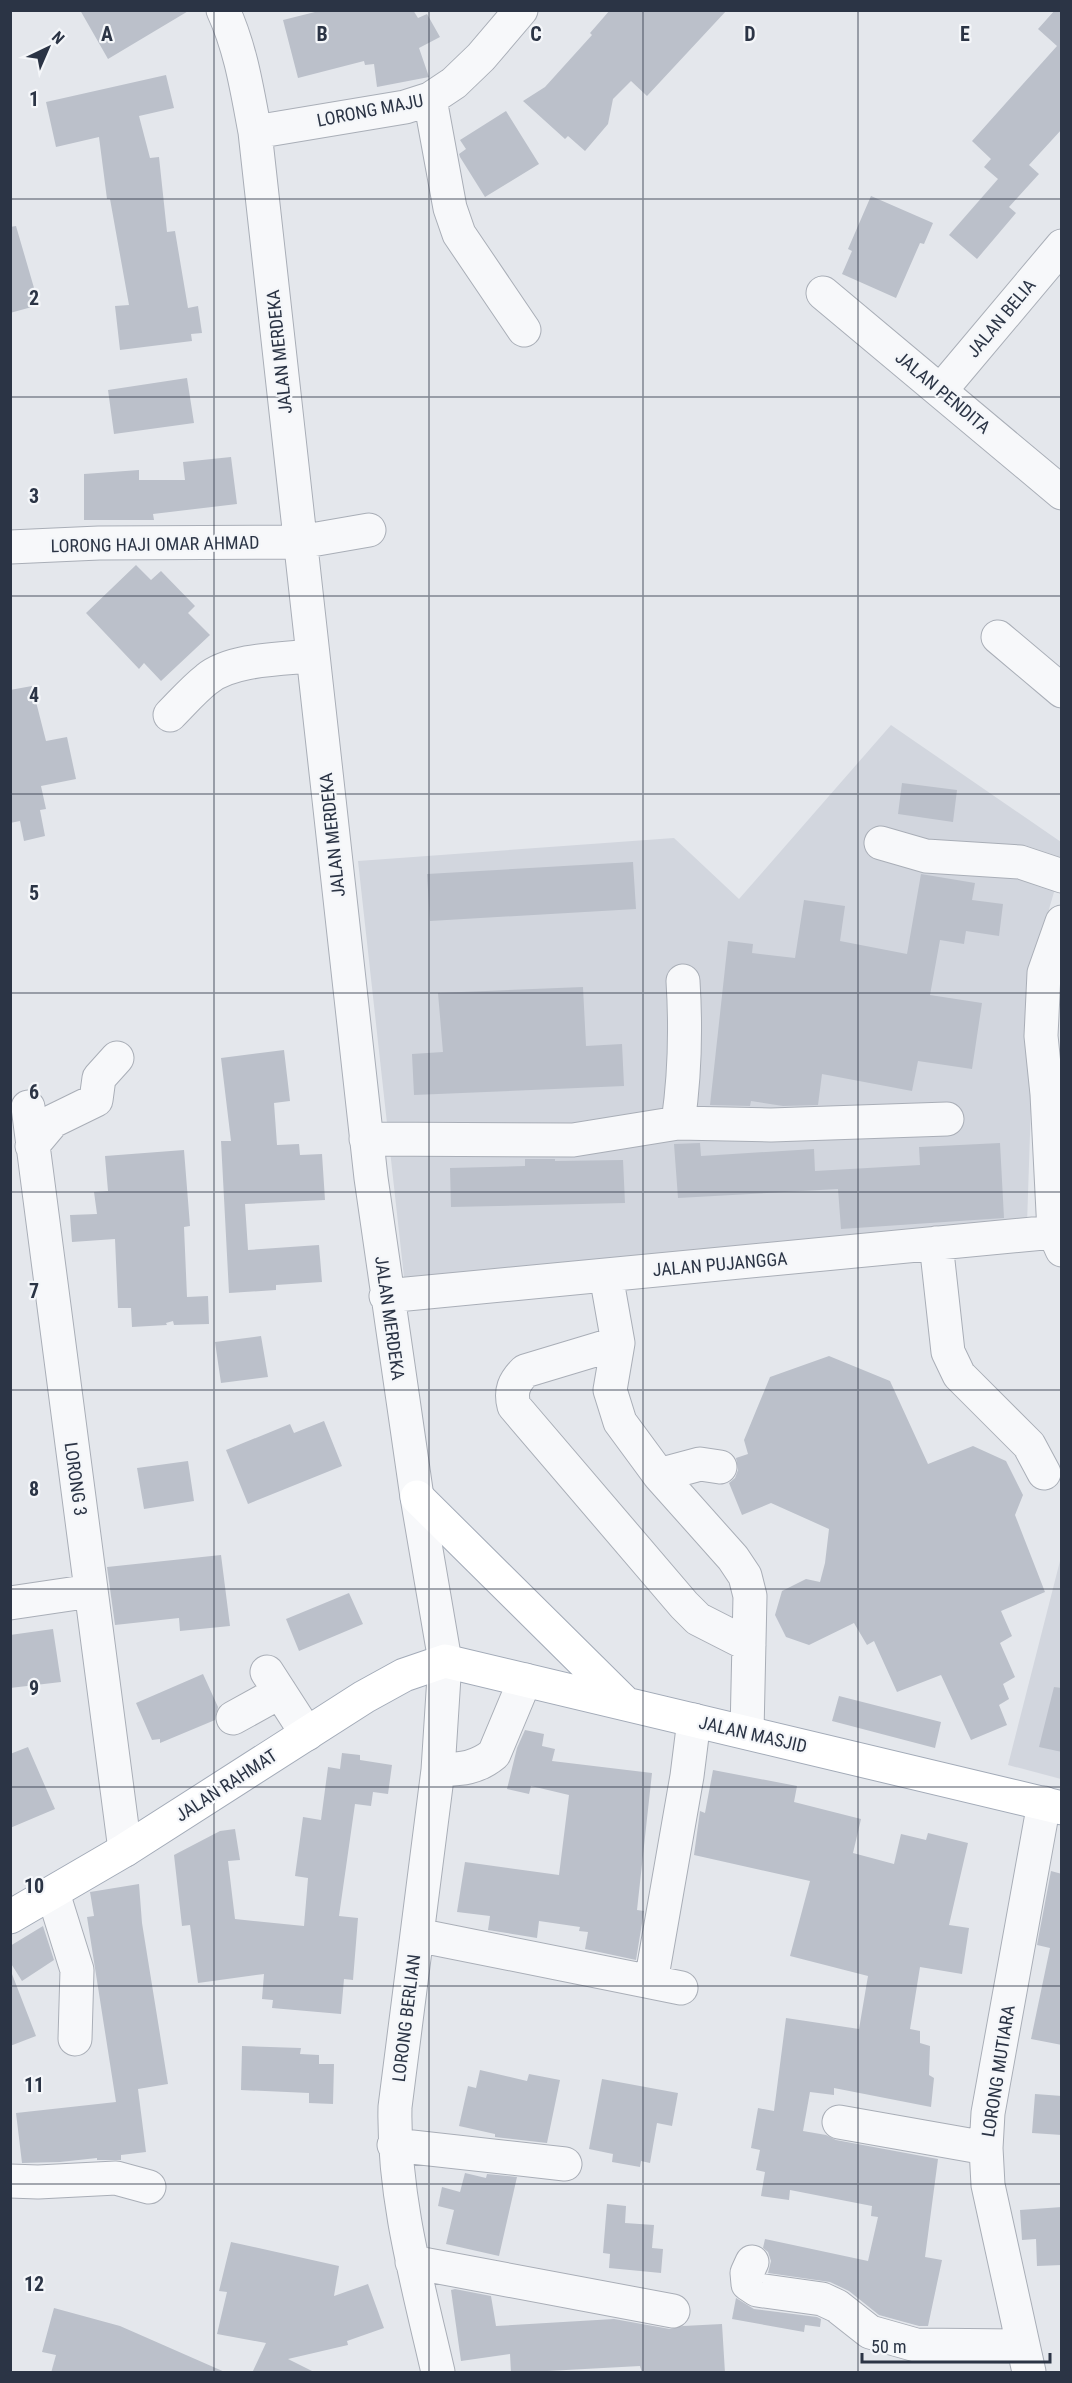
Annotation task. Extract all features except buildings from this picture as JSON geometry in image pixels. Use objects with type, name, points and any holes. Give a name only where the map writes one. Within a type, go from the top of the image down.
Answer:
[{"type":"main road","points":[[417,1497],[625,1703]]},
{"type":"main road","name":"JALAN MASJID","points":[[446,1661],[1053,1805]]},
{"type":"main road","name":"JALAN RAHMAT","points":[[10,1917],[125,1850],[364,1697],[404,1675],[446,1661]]},
{"type":"street","name":"JALAN MERDEKA","points":[[223,10],[231,27],[244,75],[255,132],[366,1139],[386,1296],[417,1497],[446,1661]]},
{"type":"street","name":"LORONG MAJU","points":[[255,132],[405,107],[430,99],[454,83],[481,57],[521,10]]},
{"type":"street","points":[[430,99],[450,208],[459,234],[524,330]]},
{"type":"street","name":"JALAN BELIA","points":[[941,390],[1062,246]]},
{"type":"street","name":"JALAN PENDITA","points":[[823,292],[1062,493]]},
{"type":"street","name":"LORONG HAJI OMAR AHMAD","points":[[10,547],[99,543],[300,542],[369,530]]},
{"type":"street","points":[[998,637],[1062,692]]},
{"type":"street","points":[[170,715],[209,677],[256,661],[312,656]]},
{"type":"street","points":[[881,843],[926,856],[1020,862],[1062,876]]},
{"type":"street","points":[[1058,1241],[1041,1036],[1044,973],[1062,922]]},
{"type":"street","points":[[678,1123],[684,1082],[683,981]]},
{"type":"street","points":[[32,1146],[53,1120],[96,1100],[99,1078],[117,1058]]},
{"type":"street","name":"LORONG 3","points":[[28,1107],[125,1850]]},
{"type":"street","points":[[366,1139],[573,1140],[678,1123],[771,1125],[947,1119]]},
{"type":"street","name":"JALAN PUJANGGA","points":[[386,1296],[936,1244],[1058,1241]]},
{"type":"street","points":[[936,1244],[948,1352],[959,1375],[1029,1445],[1044,1473]]},
{"type":"street","points":[[606,1275],[618,1343],[610,1390],[620,1422],[659,1475],[733,1558],[745,1576],[750,1596],[747,1732]]},
{"type":"street","points":[[618,1343],[525,1371],[516,1381],[511,1394],[514,1407],[684,1605],[698,1619],[749,1645]]},
{"type":"street","points":[[659,1475],[700,1464],[720,1467]]},
{"type":"street","points":[[10,1603],[91,1591]]},
{"type":"street","name":"LORONG BERLIAN","points":[[438,2373],[412,2262],[394,2145],[395,2107],[438,1770],[446,1661]]},
{"type":"street","points":[[438,1770],[471,1768],[485,1762],[494,1754],[525,1680]]},
{"type":"street","points":[[233,1718],[274,1682],[307,1734]]},
{"type":"street","points":[[417,1935],[666,1985],[694,1720]]},
{"type":"street","name":"LORONG MUTIARA","points":[[1026,2360],[988,2185],[986,2148],[988,2113],[1053,1805]]},
{"type":"street","points":[[53,1893],[77,1970],[75,2039]]},
{"type":"street","points":[[839,2122],[986,2148]]},
{"type":"street","points":[[394,2145],[564,2164]]},
{"type":"street","points":[[10,2181],[39,2182],[116,2178],[149,2187]]},
{"type":"street","points":[[412,2262],[673,2311]]},
{"type":"street","points":[[752,2262],[747,2273],[748,2284],[757,2290],[822,2299],[837,2306],[870,2332],[916,2345],[1026,2360]]},
{"type":"shaded area","points":[[891,725],[1061,842],[1061,868],[1036,954],[1027,1224],[404,1277],[358,861],[674,838],[739,899]]},
{"type":"shaded area","points":[[1061,1557],[1061,1779],[1008,1765]]}]
